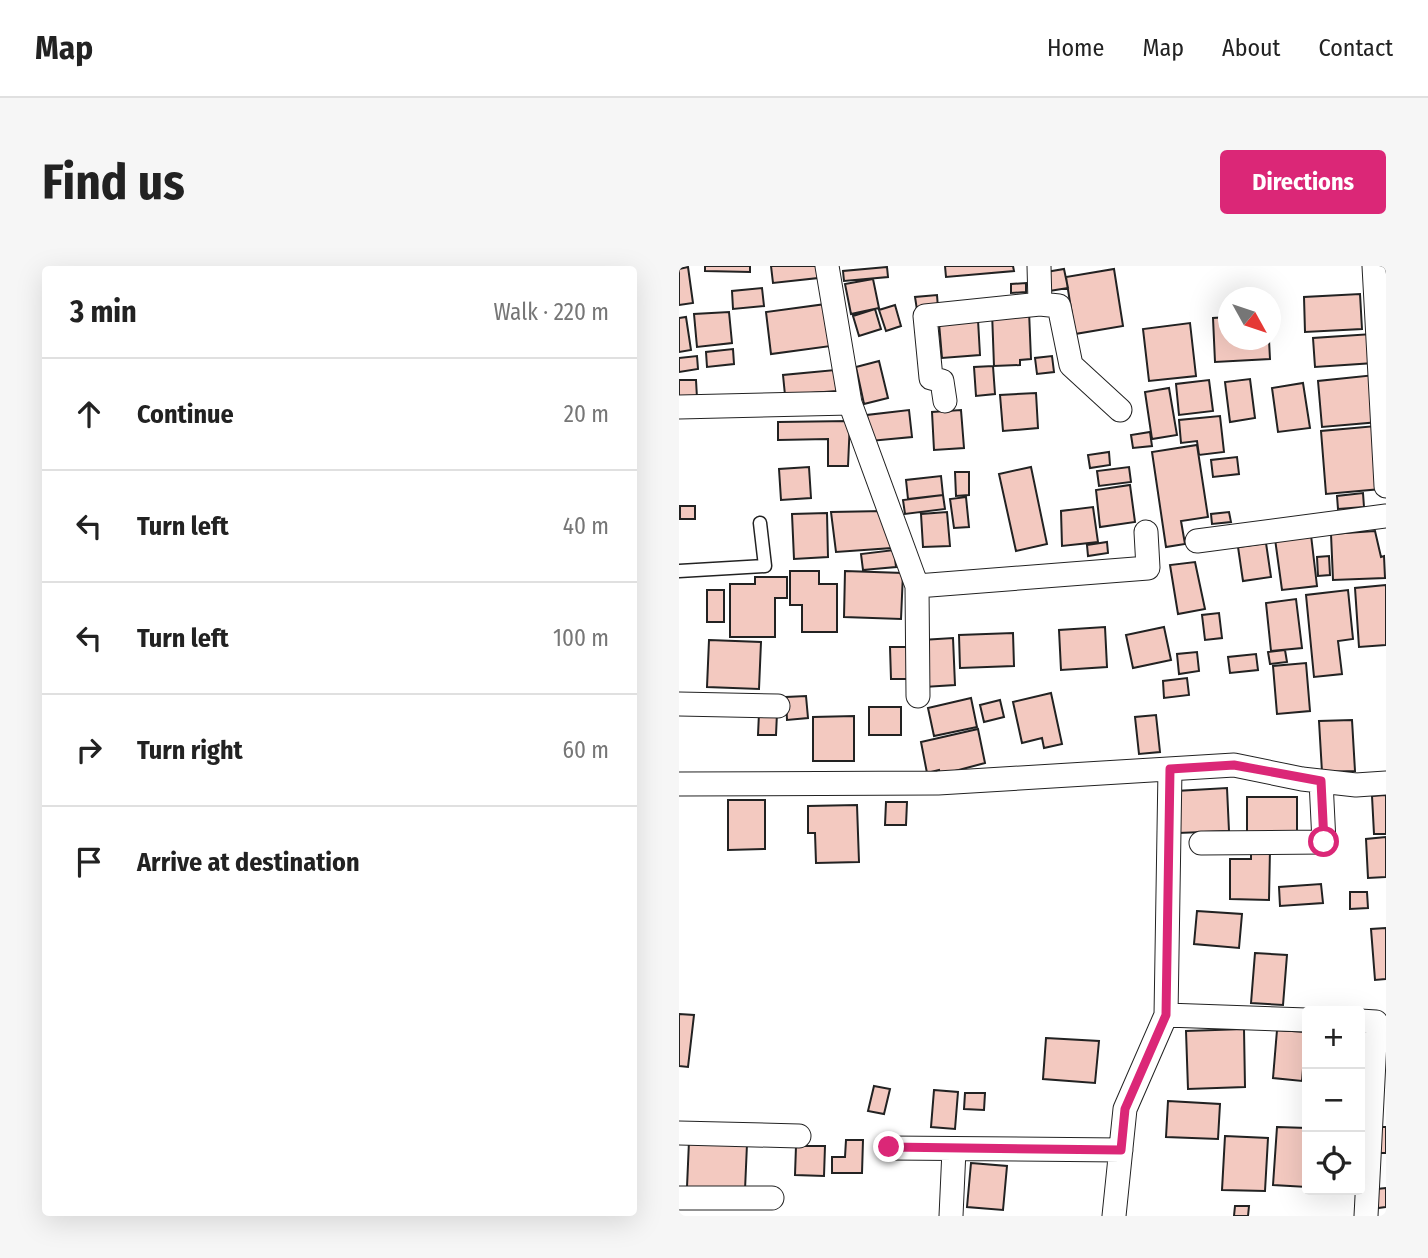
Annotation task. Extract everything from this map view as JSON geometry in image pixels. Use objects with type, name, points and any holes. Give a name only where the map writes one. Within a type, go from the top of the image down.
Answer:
[{"type":"street","points":[[827,266],[850,403],[917,586],[918,696]]},
{"type":"street","points":[[1039,266],[1040,304]]},
{"type":"street","points":[[1374,266],[1386,486]]},
{"type":"street","points":[[945,401],[942,381],[932,378],[925,316],[1040,304],[1059,306],[1071,365],[1119,410]]},
{"type":"street","points":[[679,407],[850,403]]},
{"type":"street","points":[[1197,541],[1386,516]]},
{"type":"street","points":[[917,586],[1148,568],[1146,532]]},
{"type":"street","points":[[679,704],[778,706]]},
{"type":"street","points":[[679,784],[938,783],[1234,765],[1321,781],[1356,785],[1386,783]]},
{"type":"street","points":[[1114,1216],[1125,1109],[1166,1015],[1170,769]]},
{"type":"street","points":[[1202,843],[1324,842],[1321,781]]},
{"type":"street","points":[[1166,1015],[1302,1020]]},
{"type":"street","points":[[1365,1021],[1376,1022],[1366,1216]]},
{"type":"street","points":[[679,1133],[799,1136]]},
{"type":"street","points":[[889,1147],[954,1150],[1121,1150]]},
{"type":"street","points":[[951,1216],[954,1150]]},
{"type":"street","points":[[679,1198],[772,1198]]},
{"type":"lane","points":[[679,571],[765,566],[760,523]]},
{"type":"building","points":[[705,266],[750,266],[750,272],[705,271]]},
{"type":"building","points":[[771,266],[816,266],[818,278],[773,283]]},
{"type":"building","points":[[945,266],[1013,266],[1014,271],[946,277]]},
{"type":"building","points":[[688,267],[693,303],[679,305],[679,269]]},
{"type":"building","points":[[887,267],[888,277],[844,281],[843,271]]},
{"type":"building","points":[[1064,269],[1068,288],[1043,292],[1040,273]]},
{"type":"building","points":[[1114,269],[1123,326],[1075,334],[1066,277]]},
{"type":"building","points":[[873,279],[879,308],[851,314],[845,284]]},
{"type":"building","points":[[1026,283],[1026,292],[1011,293],[1011,284]]},
{"type":"building","points":[[762,288],[764,306],[733,309],[732,291]]},
{"type":"building","points":[[1360,294],[1362,329],[1305,332],[1304,297]]},
{"type":"building","points":[[937,295],[938,308],[917,310],[915,297]]},
{"type":"building","points":[[826,304],[831,346],[771,354],[766,312]]},
{"type":"building","points":[[895,305],[901,326],[886,331],[879,310]]},
{"type":"building","points":[[875,309],[881,329],[859,336],[853,316]]},
{"type":"building","points":[[1029,311],[1031,359],[1020,360],[1020,365],[994,366],[992,312]]},
{"type":"building","points":[[729,312],[732,343],[697,347],[694,314]]},
{"type":"building","points":[[686,317],[691,350],[679,352],[679,318]]},
{"type":"building","points":[[1213,318],[1218,318],[1218,350],[1270,350],[1270,359],[1215,362]]},
{"type":"building","points":[[978,320],[980,355],[942,358],[939,323]]},
{"type":"building","points":[[1190,323],[1196,376],[1149,381],[1143,329]]},
{"type":"building","points":[[1372,334],[1374,363],[1315,367],[1313,338]]},
{"type":"building","points":[[733,349],[734,364],[707,367],[706,352]]},
{"type":"building","points":[[697,356],[698,369],[679,372],[679,358]]},
{"type":"building","points":[[1052,356],[1054,372],[1037,374],[1035,358]]},
{"type":"building","points":[[879,361],[888,398],[864,404],[856,367]]},
{"type":"building","points":[[993,366],[995,394],[976,396],[974,367]]},
{"type":"building","points":[[835,370],[837,391],[785,395],[783,375]]},
{"type":"building","points":[[1375,375],[1379,422],[1322,427],[1318,381]]},
{"type":"building","points":[[1250,379],[1255,418],[1230,422],[1225,382]]},
{"type":"building","points":[[679,380],[696,380],[697,398],[679,398]]},
{"type":"building","points":[[1209,380],[1213,411],[1179,415],[1176,384]]},
{"type":"building","points":[[1303,383],[1310,428],[1278,432],[1272,388]]},
{"type":"building","points":[[1169,388],[1177,435],[1152,439],[1145,392]]},
{"type":"building","points":[[1036,393],[1038,428],[1003,431],[1000,395]]},
{"type":"building","points":[[909,410],[912,437],[870,441],[867,415]]},
{"type":"building","points":[[961,410],[964,448],[934,450],[932,412]]},
{"type":"building","points":[[1220,416],[1224,452],[1199,455],[1197,441],[1181,443],[1179,420]]},
{"type":"building","points":[[850,421],[848,466],[828,466],[828,439],[778,440],[778,422]]},
{"type":"building","points":[[1376,426],[1381,489],[1326,494],[1321,431]]},
{"type":"building","points":[[1150,432],[1152,446],[1133,448],[1131,435]]},
{"type":"building","points":[[1197,445],[1208,517],[1181,521],[1185,544],[1166,547],[1152,452]]},
{"type":"building","points":[[1109,452],[1110,465],[1090,468],[1088,455]]},
{"type":"building","points":[[1237,457],[1239,474],[1213,477],[1211,460]]},
{"type":"building","points":[[809,467],[811,498],[781,500],[779,469]]},
{"type":"building","points":[[1031,467],[1047,544],[1016,551],[999,474]]},
{"type":"building","points":[[1129,467],[1131,482],[1099,486],[1097,471]]},
{"type":"building","points":[[955,472],[969,472],[969,495],[956,496]]},
{"type":"building","points":[[941,476],[943,495],[908,499],[906,480]]},
{"type":"building","points":[[1130,485],[1135,522],[1100,527],[1096,490]]},
{"type":"building","points":[[1363,493],[1364,507],[1338,509],[1337,496]]},
{"type":"building","points":[[943,495],[945,509],[905,514],[903,500]]},
{"type":"building","points":[[966,497],[969,527],[954,528],[950,499]]},
{"type":"building","points":[[680,506],[695,506],[695,519],[680,519]]},
{"type":"building","points":[[1093,507],[1098,542],[1062,546],[1061,511]]},
{"type":"building","points":[[884,511],[892,548],[836,552],[831,512]]},
{"type":"building","points":[[947,512],[950,546],[923,547],[921,514]]},
{"type":"building","points":[[1229,512],[1231,522],[1212,524],[1211,514]]},
{"type":"building","points":[[827,513],[828,557],[794,559],[792,514]]},
{"type":"building","points":[[1375,531],[1381,557],[1384,556],[1385,578],[1333,580],[1331,534]]},
{"type":"building","points":[[1311,535],[1317,586],[1282,590],[1275,539]]},
{"type":"building","points":[[1107,542],[1108,553],[1088,556],[1087,545]]},
{"type":"building","points":[[1266,543],[1271,577],[1243,581],[1238,547]]},
{"type":"building","points":[[894,550],[896,567],[863,570],[861,554]]},
{"type":"building","points":[[1329,556],[1330,575],[1318,576],[1317,557]]},
{"type":"building","points":[[1195,562],[1205,609],[1178,614],[1170,565]]},
{"type":"building","points":[[790,571],[819,571],[819,584],[837,584],[837,632],[802,632],[802,605],[790,605]]},
{"type":"building","points":[[845,571],[903,573],[901,619],[844,617]]},
{"type":"building","points":[[755,577],[787,577],[787,598],[775,598],[775,637],[730,637],[730,584],[755,584]]},
{"type":"building","points":[[1386,585],[1386,645],[1359,647],[1355,588]]},
{"type":"building","points":[[707,590],[724,590],[724,622],[707,622]]},
{"type":"building","points":[[1348,590],[1353,639],[1338,641],[1342,674],[1314,677],[1306,595]]},
{"type":"building","points":[[1296,599],[1302,648],[1271,651],[1266,603]]},
{"type":"building","points":[[1219,613],[1222,638],[1205,640],[1202,615]]},
{"type":"building","points":[[1105,627],[1107,667],[1061,670],[1059,630]]},
{"type":"building","points":[[1164,627],[1171,660],[1133,668],[1126,635]]},
{"type":"building","points":[[1013,633],[1014,666],[960,668],[959,635]]},
{"type":"building","points":[[953,638],[955,685],[924,687],[922,640]]},
{"type":"building","points":[[709,640],[761,642],[759,689],[707,687]]},
{"type":"building","points":[[890,647],[913,647],[913,679],[891,679]]},
{"type":"building","points":[[1285,650],[1287,662],[1270,664],[1268,652]]},
{"type":"building","points":[[1197,652],[1199,671],[1179,674],[1177,654]]},
{"type":"building","points":[[1256,654],[1258,670],[1230,673],[1228,657]]},
{"type":"building","points":[[1306,663],[1310,711],[1277,714],[1273,666]]},
{"type":"building","points":[[1187,678],[1189,695],[1164,698],[1163,681]]},
{"type":"building","points":[[1051,693],[1062,744],[1044,748],[1042,738],[1022,743],[1013,702]]},
{"type":"building","points":[[806,696],[808,718],[787,720],[786,697]]},
{"type":"building","points":[[971,698],[977,727],[934,736],[928,708]]},
{"type":"building","points":[[1000,700],[1004,717],[984,722],[980,705]]},
{"type":"building","points":[[869,707],[901,707],[901,735],[869,735]]},
{"type":"building","points":[[759,713],[777,713],[776,735],[758,735]]},
{"type":"building","points":[[1156,715],[1160,752],[1139,754],[1135,717]]},
{"type":"building","points":[[854,716],[854,761],[813,761],[813,717]]},
{"type":"building","points":[[1352,720],[1355,771],[1322,772],[1319,721]]},
{"type":"building","points":[[978,729],[985,763],[940,775],[939,770],[927,773],[921,742]]},
{"type":"building","points":[[1227,788],[1229,831],[1178,833],[1176,791]]},
{"type":"building","points":[[1386,795],[1386,834],[1374,834],[1372,796]]},
{"type":"building","points":[[1247,797],[1297,797],[1297,833],[1247,833]]},
{"type":"building","points":[[728,800],[765,800],[765,849],[728,850]]},
{"type":"building","points":[[886,802],[907,802],[906,825],[885,825]]},
{"type":"building","points":[[857,805],[859,862],[816,863],[815,833],[808,833],[808,806]]},
{"type":"building","points":[[1386,837],[1386,877],[1368,878],[1366,839]]},
{"type":"building","points":[[1251,848],[1270,849],[1269,900],[1230,899],[1230,859],[1251,859]]},
{"type":"building","points":[[1321,884],[1323,903],[1280,906],[1279,887]]},
{"type":"building","points":[[1350,892],[1367,892],[1368,908],[1350,909]]},
{"type":"building","points":[[1197,911],[1242,914],[1239,948],[1194,944]]},
{"type":"building","points":[[1386,928],[1386,979],[1375,980],[1371,929]]},
{"type":"building","points":[[1255,953],[1287,955],[1283,1005],[1251,1003]]},
{"type":"building","points":[[679,1014],[694,1015],[688,1067],[679,1066]]},
{"type":"building","points":[[1244,1029],[1245,1087],[1188,1089],[1186,1031]]},
{"type":"building","points":[[1277,1030],[1302,1032],[1302,1081],[1273,1078]]},
{"type":"building","points":[[1046,1038],[1099,1041],[1095,1083],[1043,1079]]},
{"type":"building","points":[[874,1086],[890,1089],[884,1114],[868,1111]]},
{"type":"building","points":[[934,1090],[958,1092],[955,1129],[931,1127]]},
{"type":"building","points":[[965,1093],[985,1093],[984,1110],[964,1109]]},
{"type":"building","points":[[1168,1101],[1220,1104],[1218,1139],[1166,1137]]},
{"type":"building","points":[[1277,1127],[1302,1128],[1302,1187],[1273,1185]]},
{"type":"building","points":[[1377,1127],[1386,1127],[1386,1153],[1379,1153]]},
{"type":"building","points":[[1225,1136],[1268,1138],[1265,1191],[1222,1190]]},
{"type":"building","points":[[846,1140],[863,1140],[862,1173],[832,1173],[832,1157],[845,1157]]},
{"type":"building","points":[[689,1141],[747,1144],[745,1190],[687,1187]]},
{"type":"building","points":[[796,1146],[825,1146],[824,1176],[795,1175]]},
{"type":"building","points":[[971,1163],[1007,1166],[1003,1210],[967,1207]]},
{"type":"building","points":[[1386,1188],[1386,1207],[1378,1208],[1377,1189]]},
{"type":"building","points":[[1235,1206],[1249,1206],[1248,1216],[1234,1216]]},
{"type":"route","points":[[889,1147],[954,1150],[1121,1150],[1125,1109],[1166,1015],[1170,769],[1234,765],[1321,781],[1324,842]]}]
